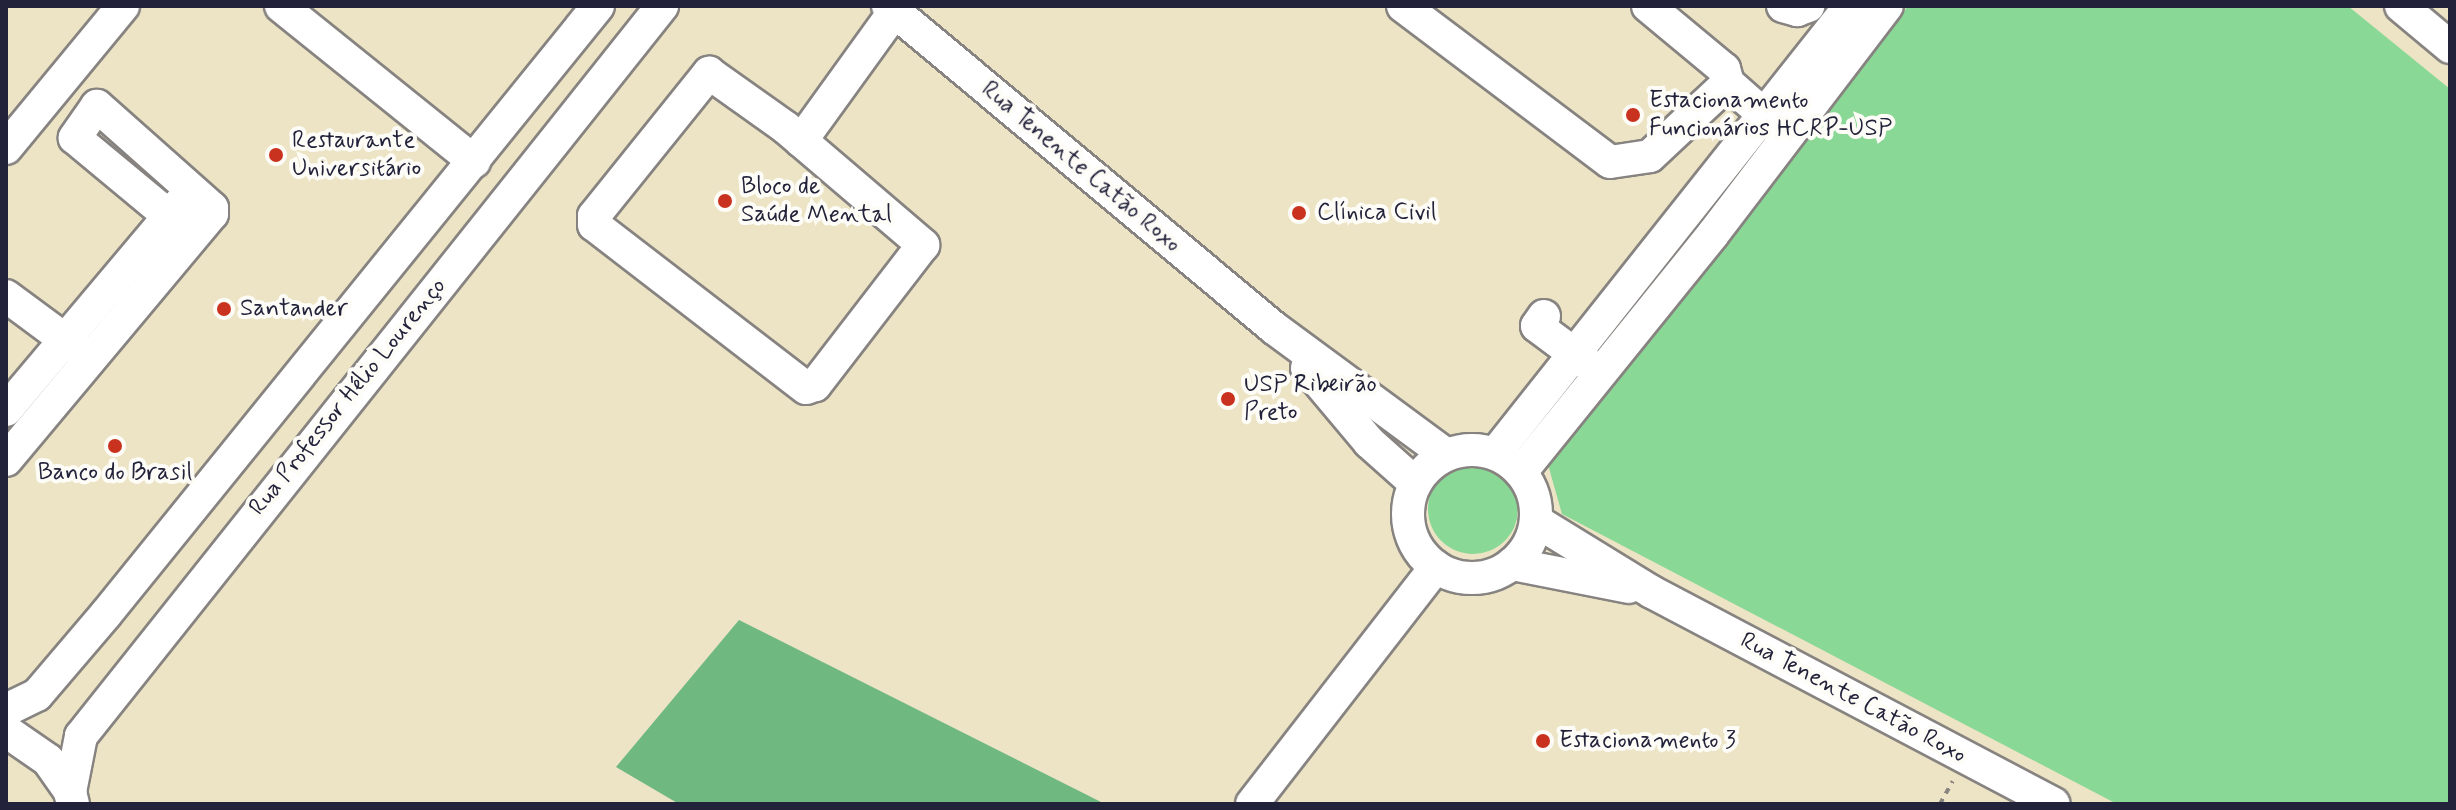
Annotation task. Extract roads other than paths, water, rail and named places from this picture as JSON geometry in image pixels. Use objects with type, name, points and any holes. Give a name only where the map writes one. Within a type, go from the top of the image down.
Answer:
[{"type":"street","points":[[6,148],[123,6]]},
{"type":"street","points":[[281,6],[474,161]]},
{"type":"street","points":[[6,710],[37,695],[138,575],[598,6]]},
{"type":"street","name":"Rua Professor Hélio Lourenço","points":[[71,798],[81,736],[662,6]]},
{"type":"street","points":[[1403,6],[1610,162],[1650,156],[1728,83]]},
{"type":"street","points":[[1648,6],[1724,69],[1728,83],[1788,136]]},
{"type":"street","points":[[1783,6],[1797,10],[1808,6]]},
{"type":"street","points":[[2401,6],[2450,47]]},
{"type":"street","points":[[801,141],[891,9]]},
{"type":"street","name":"Rua Tenente Catão Roxo","points":[[891,9],[1274,328],[1446,455]]},
{"type":"street","points":[[1508,463],[1574,354],[1762,113],[1868,9]]},
{"type":"street","points":[[1508,463],[1601,373],[1690,263],[1788,136],[1868,9]]},
{"type":"street","points":[[709,73],[801,141],[923,245],[815,385],[806,388],[594,225],[594,216],[709,73]]},
{"type":"street","points":[[6,460],[212,214],[212,208],[103,109],[92,110],[75,138],[169,216]]},
{"type":"street","points":[[33,428],[7,409],[190,191]]},
{"type":"street","points":[[1703,192],[1730,212]]},
{"type":"street","points":[[1664,241],[1690,263]]},
{"type":"street","points":[[1638,275],[1664,295]]},
{"type":"street","points":[[6,296],[91,359]]},
{"type":"street","points":[[1544,316],[1537,326],[1601,373]]},
{"type":"street","name":"Rua Tenente Catão Roxo","points":[[1274,328],[1369,442],[1415,483]]},
{"type":"street","points":[[1462,450],[1508,463],[1533,495],[1536,521],[1524,552],[1512,564],[1475,578],[1436,567],[1419,551],[1410,529],[1408,505],[1415,483],[1446,455],[1462,450]]},
{"type":"street","name":"Rua Tenente Catão Roxo","points":[[1536,521],[1652,592],[2054,804]]},
{"type":"street","name":"Rua Tenente Catão Roxo","points":[[1512,564],[1652,592]]},
{"type":"street","points":[[1252,804],[1436,567]]},
{"type":"street","points":[[138,575],[180,608]]},
{"type":"street","points":[[6,731],[48,760],[71,798]]},
{"type":"place","name":"Estacionamento Funcionários HCRP-USP","points":[[1633,115]]},
{"type":"place","name":"Restaurante Universitário","points":[[276,155]]},
{"type":"place","name":"Bloco de Saúde Mental","points":[[725,201]]},
{"type":"place","name":"Clínica Civil","points":[[1299,213]]},
{"type":"place","name":"Santander","points":[[224,309]]},
{"type":"place","name":"USP Ribeirão Preto","points":[[1228,399]]},
{"type":"place","name":"Banco do Brasil","points":[[115,446]]},
{"type":"place","name":"Estacionamento 3","points":[[1543,741]]}]
